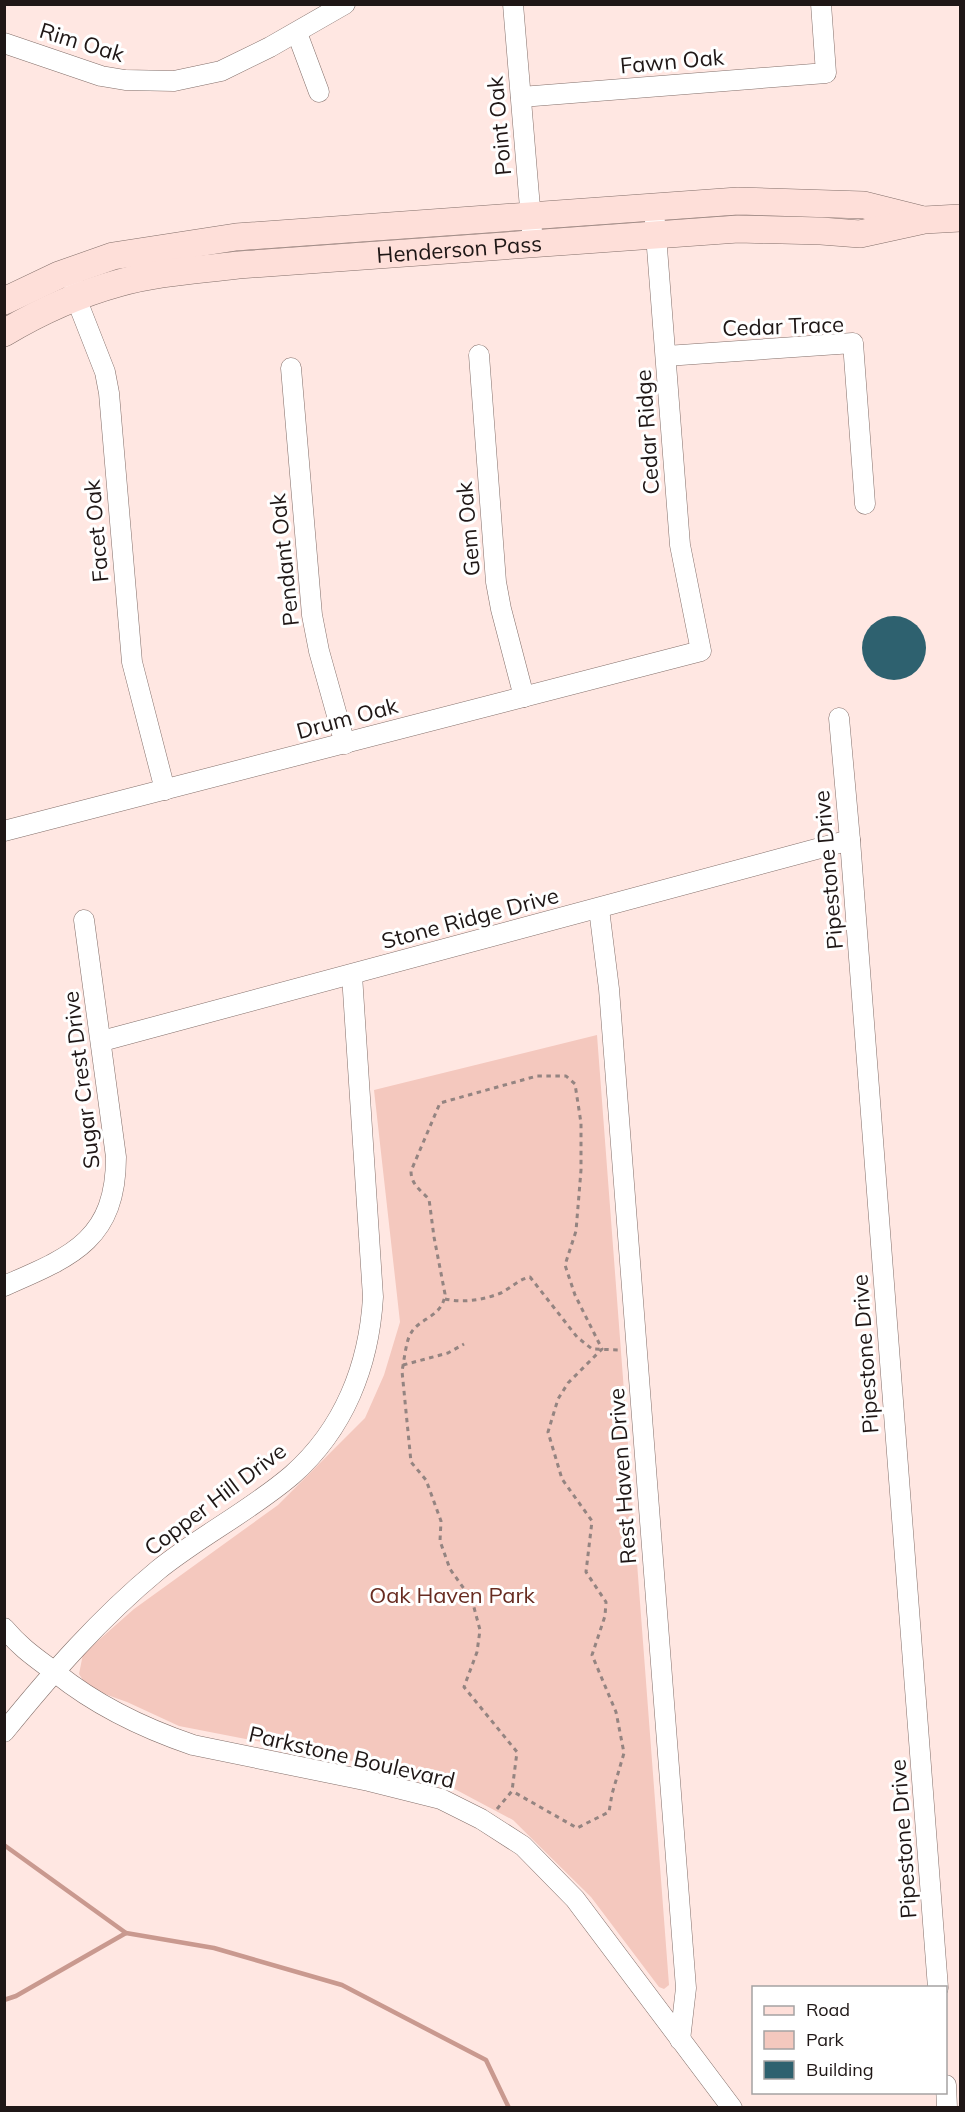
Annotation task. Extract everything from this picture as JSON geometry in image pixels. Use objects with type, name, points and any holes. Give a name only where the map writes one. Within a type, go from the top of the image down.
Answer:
[{"type":"street","name":"Rim Oak","points":[[4,43],[101,76],[125,80],[166,81],[221,71],[297,33],[345,4]]},
{"type":"street","name":"Point Oak","points":[[513,4],[533,244]]},
{"type":"street","name":"Fawn Oak","points":[[521,97],[826,73],[821,4]]},
{"type":"street","points":[[297,33],[319,92]]},
{"type":"street","name":"Henderson Pass","points":[[4,301],[59,274],[113,256],[236,237],[738,201],[864,205],[924,220]]},
{"type":"street","name":"Cedar Ridge","points":[[654,207],[680,545],[702,651]]},
{"type":"street","name":"Henderson Pass","points":[[4,333],[76,298],[120,283],[238,265],[738,229],[860,234],[924,220],[960,218]]},
{"type":"street","name":"Facet Oak","points":[[72,270],[76,298],[105,372],[109,393],[132,662],[165,790]]},
{"type":"street","name":"Cedar Trace","points":[[666,356],[854,343],[865,504]]},
{"type":"street","name":"Gem Oak","points":[[479,355],[496,582],[524,697]]},
{"type":"street","name":"Pendant Oak","points":[[291,368],[312,615],[345,744]]},
{"type":"street","name":"Drum Oak","points":[[4,831],[702,651]]},
{"type":"street","name":"Pipestone Drive","points":[[839,718],[938,1986]]},
{"type":"street","name":"Stone Ridge Drive","points":[[102,1041],[850,840]]},
{"type":"street","name":"Rest Haven Drive","points":[[599,909],[609,989],[686,1988],[680,2040]]},
{"type":"street","name":"Sugar Crest Drive","points":[[4,1286],[52,1266],[71,1255],[88,1240],[102,1222],[111,1202],[116,1180],[116,1157],[102,1041],[84,920]]},
{"type":"street","name":"Copper Hill Drive","points":[[4,1732],[97,1624],[159,1570],[291,1475],[326,1438],[351,1395],[361,1371],[367,1347],[373,1298],[352,975]]},
{"type":"street","name":"Parkstone Boulevard","points":[[4,1628],[20,1647],[85,1696],[124,1718],[172,1738],[193,1745],[417,1792],[459,1806],[486,1821],[523,1846],[575,1899],[732,2108]]},
{"type":"path","points":[[486,1821],[512,1791],[517,1752],[464,1687],[477,1652],[480,1630],[472,1600],[450,1569],[440,1541],[441,1521],[426,1480],[411,1462],[402,1371],[411,1332],[438,1311],[445,1299],[429,1199],[416,1186],[411,1177],[414,1161],[440,1103],[537,1076],[566,1076],[574,1084],[579,1113],[581,1170],[576,1231],[565,1265],[575,1295],[601,1350]]},
{"type":"path","points":[[445,1299],[460,1302],[501,1293],[530,1277],[577,1337],[592,1349],[636,1349]]},
{"type":"path","points":[[403,1365],[448,1353],[464,1344]]},
{"type":"path","points":[[512,1791],[577,1828],[609,1812],[624,1753],[616,1712],[592,1656],[605,1616],[606,1602],[586,1572],[592,1521],[562,1479],[548,1432],[558,1399],[568,1383],[601,1350]]},
{"type":"green space","name":"Oak Haven Park","points":[[597,1035],[669,1985],[664,1989],[659,1987],[591,1897],[513,1820],[449,1786],[333,1756],[179,1726],[127,1702],[88,1688],[79,1674],[83,1654],[134,1609],[278,1505],[365,1418],[384,1375],[400,1322],[374,1090]]},
{"type":"building","points":[[888,616],[900,616],[917,625],[924,636],[926,648],[924,660],[917,671],[900,680],[888,680],[876,675],[867,666],[862,654],[862,642],[867,630],[876,621]]},
{"type":"waterway","points":[[4,1845],[126,1933]]},
{"type":"waterway","points":[[4,2000],[16,1996],[126,1933],[214,1948],[342,1985],[486,2060],[509,2108]]}]
